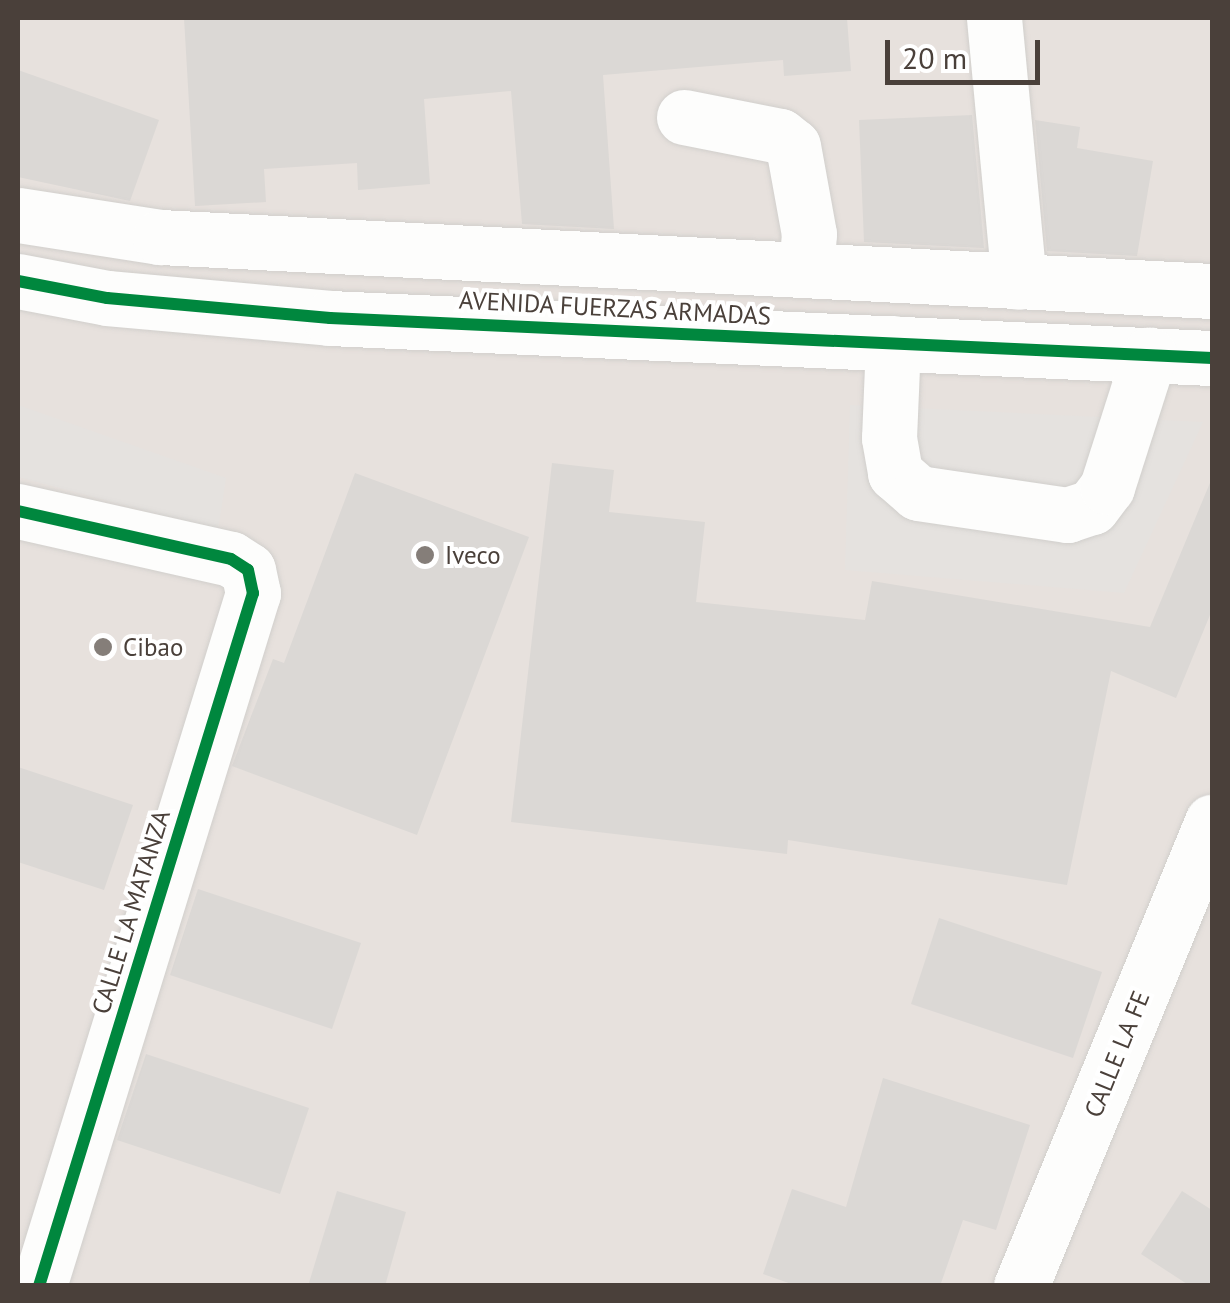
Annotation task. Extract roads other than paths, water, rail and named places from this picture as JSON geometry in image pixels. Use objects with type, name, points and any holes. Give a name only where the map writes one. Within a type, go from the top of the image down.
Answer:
[{"type":"street","points":[[994,18],[1018,282]]},
{"type":"street","points":[[684,117],[780,136],[792,146],[800,160],[809,234],[806,270]]},
{"type":"street","name":"AVENIDA FUERZAS ARMADAS","points":[[18,215],[160,237],[1212,292]]},
{"type":"street","name":"AVENIDA FUERZAS ARMADAS","points":[[18,281],[107,298],[330,318],[1212,358]]},
{"type":"street","points":[[893,343],[889,438],[895,473],[918,493],[1067,516],[1092,507],[1107,487],[1148,355]]},
{"type":"street","name":"CALLE LA MATANZA","points":[[18,511],[231,559],[248,570],[253,593],[39,1286]]},
{"type":"street","name":"CALLE LA FE","points":[[1022,1286],[1212,822]]},
{"type":"place","name":"Iveco","points":[[425,555]]},
{"type":"place","name":"Cibao","points":[[103,647]]}]
